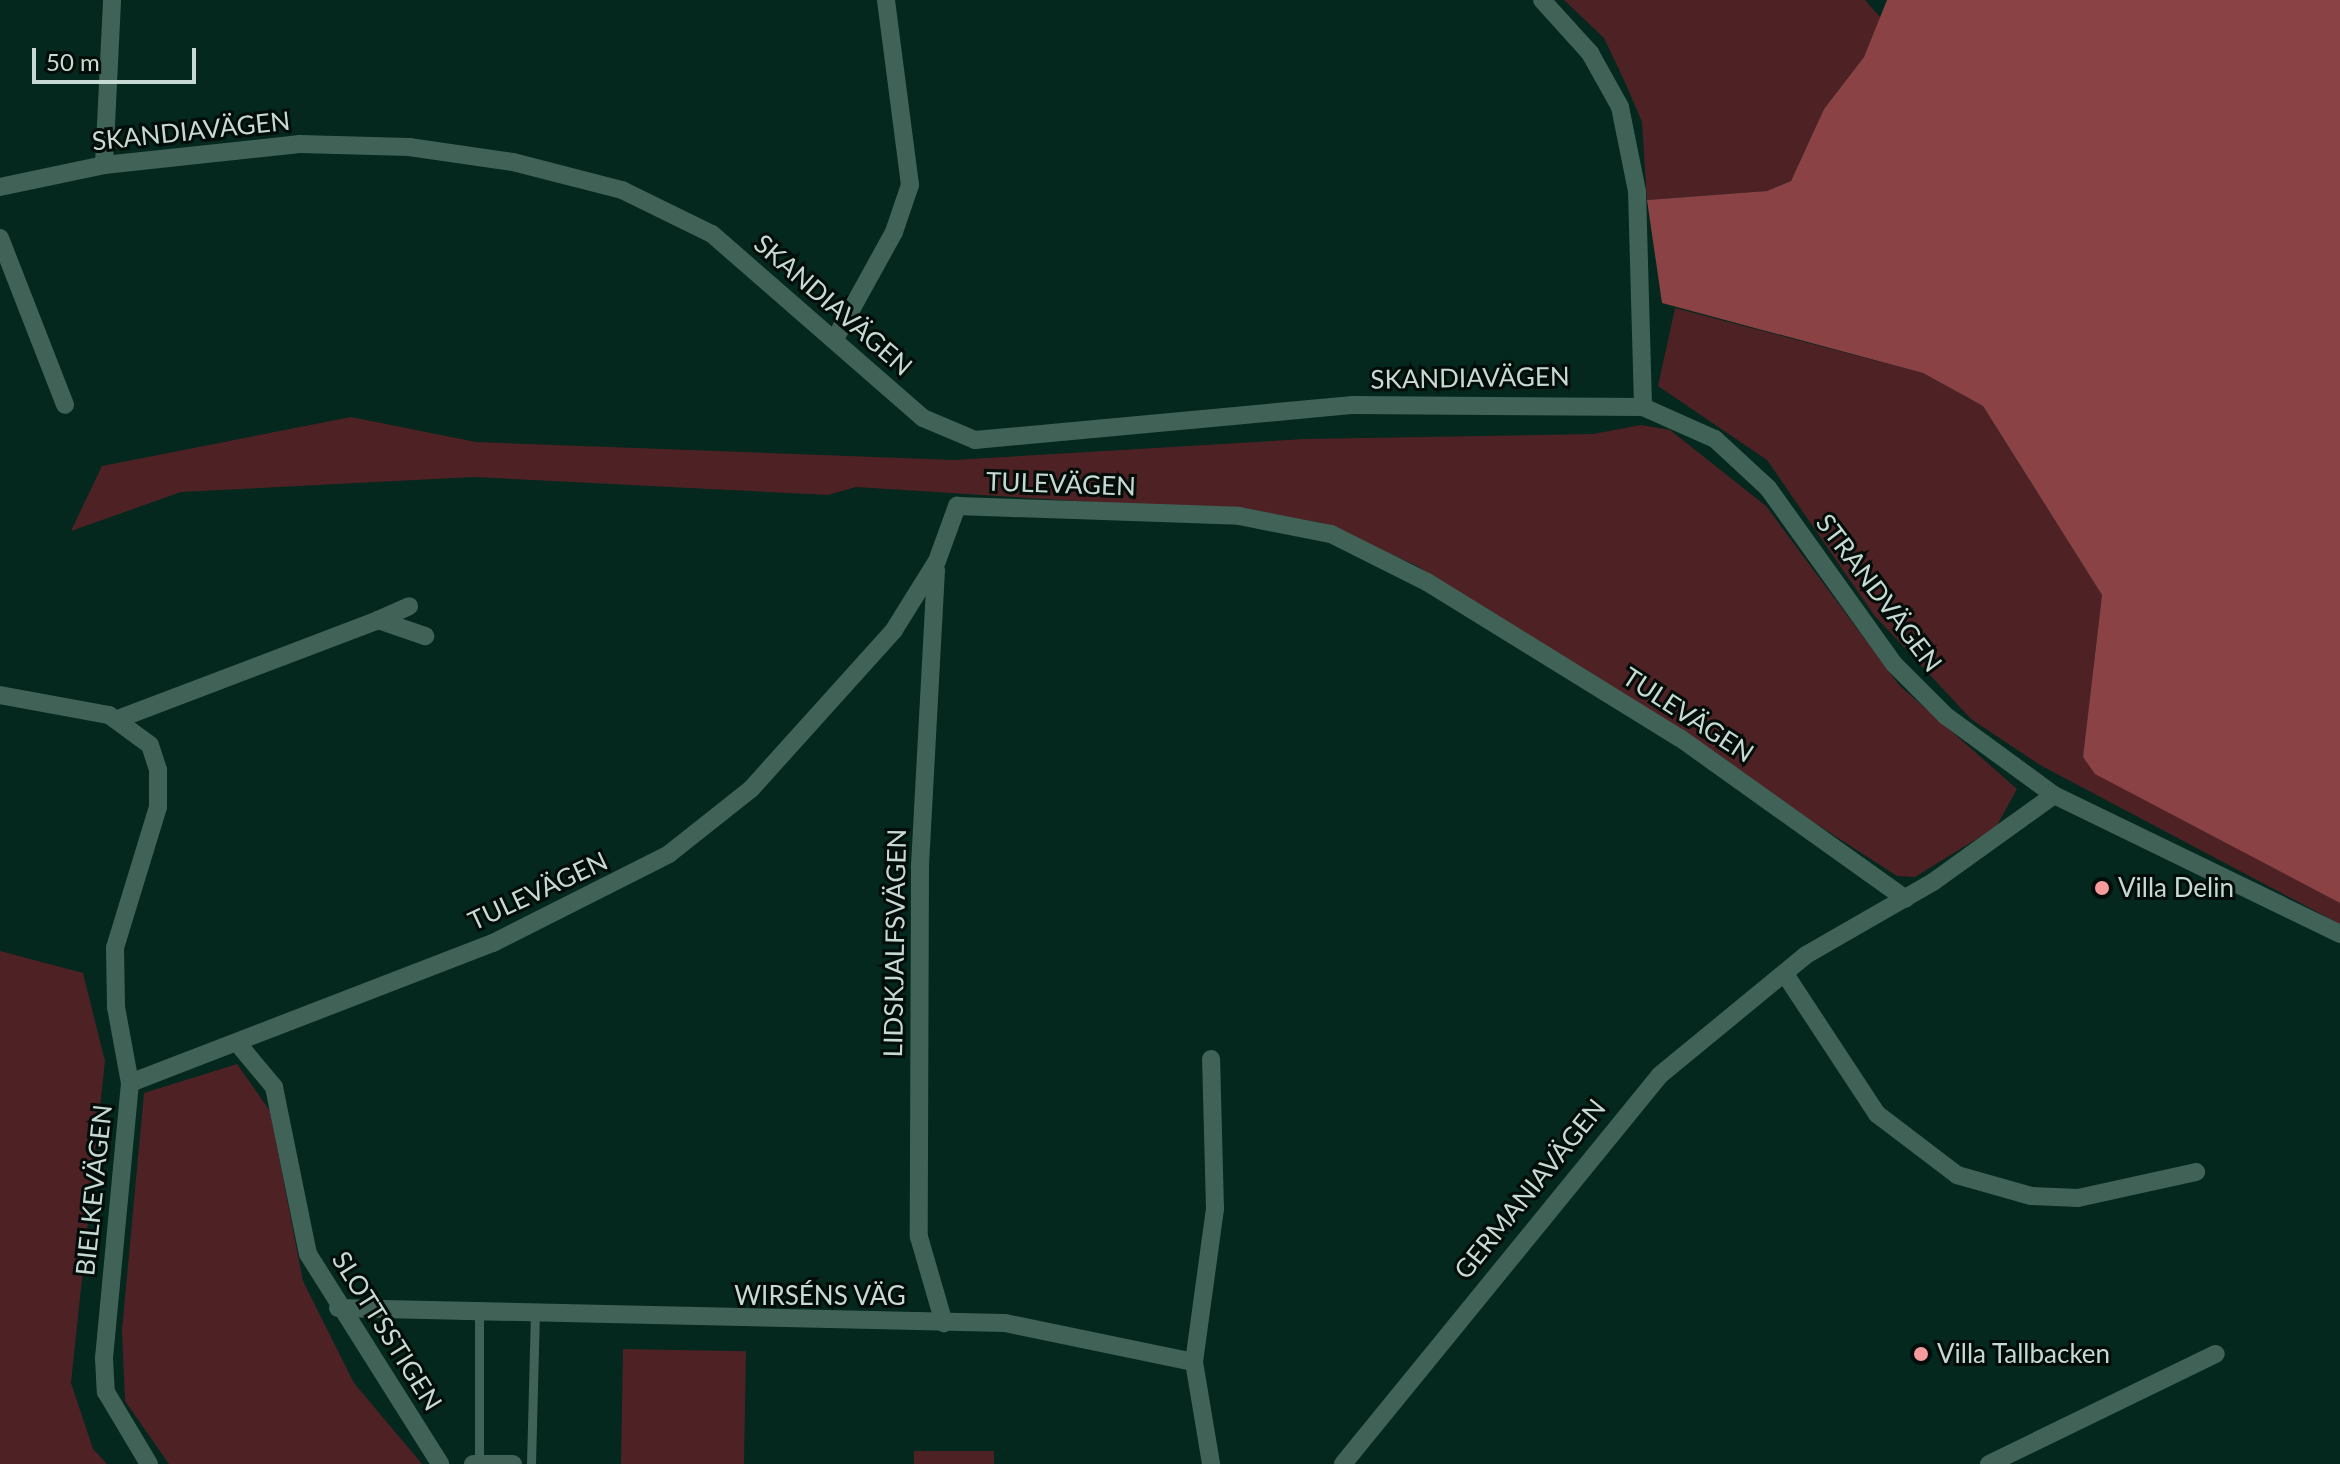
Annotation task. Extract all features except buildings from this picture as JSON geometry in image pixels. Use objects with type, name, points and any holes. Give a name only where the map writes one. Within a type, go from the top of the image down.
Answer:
[{"type":"street","points":[[104,165],[112,0]]},
{"type":"street","points":[[835,339],[894,232],[910,185],[886,0]]},
{"type":"street","points":[[1542,0],[1590,53],[1620,107],[1637,191],[1643,407]]},
{"type":"street","name":"SKANDIAVÄGEN","points":[[0,187],[104,165],[300,144],[409,147],[513,162],[666,207],[712,234],[923,418],[975,440],[1353,405],[1643,407]]},
{"type":"street","points":[[0,238],[65,405]]},
{"type":"street","name":"STRANDVÄGEN","points":[[1643,407],[1715,439],[1768,488],[1894,664],[1946,716],[2054,795],[2340,934]]},
{"type":"street","name":"TULEVÄGEN","points":[[130,1083],[239,1045],[493,943],[669,854],[791,749],[894,630],[937,561],[957,506],[1239,516],[1331,534],[1427,582],[1680,738],[1906,899]]},
{"type":"street","name":"LIDSKJALFSVÄGEN","points":[[937,561],[920,868],[919,1237],[925,1277],[944,1323]]},
{"type":"street","points":[[118,719],[409,606]]},
{"type":"street","points":[[378,620],[425,636]]},
{"type":"street","name":"BIELKEVÄGEN","points":[[0,695],[118,719],[150,745],[158,770],[158,807],[115,948],[116,1007],[130,1083],[104,1358],[106,1392],[149,1464]]},
{"type":"street","name":"GERMANIAVÄGEN","points":[[1343,1464],[1604,1135],[1660,1075],[1785,974],[1906,899],[2054,795]]},
{"type":"street","points":[[1785,974],[1877,1114],[1957,1175],[2031,1196],[2078,1198],[2196,1172]]},
{"type":"street","name":"SLOTTSSTIGEN","points":[[239,1045],[274,1087],[308,1254],[338,1308],[440,1464]]},
{"type":"street","points":[[1211,1059],[1215,1209],[1194,1362],[1211,1464]]},
{"type":"street","name":"WIRSÉNS VÄG","points":[[338,1308],[535,1316],[1005,1323],[1194,1362]]},
{"type":"street","points":[[1989,1464],[2216,1354]]},
{"type":"street","points":[[476,1462],[513,1464]]},
{"type":"lane","points":[[476,1462],[479,1313]]},
{"type":"lane","points":[[531,1464],[535,1316]]},
{"type":"shaded area","points":[[1564,0],[1865,0],[1881,18],[1864,57],[1824,109],[1791,181],[1767,191],[1647,200],[1642,122],[1604,38]]},
{"type":"shaded area","points":[[1887,0],[2340,0],[2340,903],[2095,774],[2083,757],[2102,595],[1983,406],[1923,373],[1662,303],[1647,200],[1767,191],[1791,181],[1824,109],[1864,57]]},
{"type":"shaded area","points":[[1675,308],[1923,373],[1983,406],[2102,595],[2083,758],[2340,903],[2340,924],[2040,765],[1971,719],[1874,615],[1767,460],[1658,386]]},
{"type":"shaded area","points":[[351,417],[476,442],[954,460],[1305,439],[1593,434],[1641,425],[1670,430],[1766,506],[1899,685],[2017,789],[1996,827],[1915,877],[1897,876],[1417,566],[1323,523],[1266,513],[856,487],[828,495],[474,477],[181,492],[71,531],[102,466]]},
{"type":"shaded area","points":[[0,951],[83,973],[105,1061],[71,1383],[93,1449],[107,1464],[0,1464]]},
{"type":"shaded area","points":[[237,1064],[270,1111],[303,1281],[354,1383],[422,1464],[169,1464],[125,1401],[122,1330],[144,1093]]},
{"type":"shaded area","points":[[623,1349],[746,1351],[744,1464],[621,1464]]},
{"type":"shaded area","points":[[914,1451],[994,1451],[994,1464],[914,1464]]},
{"type":"place","name":"Villa Delin","points":[[2102,888]]},
{"type":"place","name":"Villa Tallbacken","points":[[1921,1354]]}]
